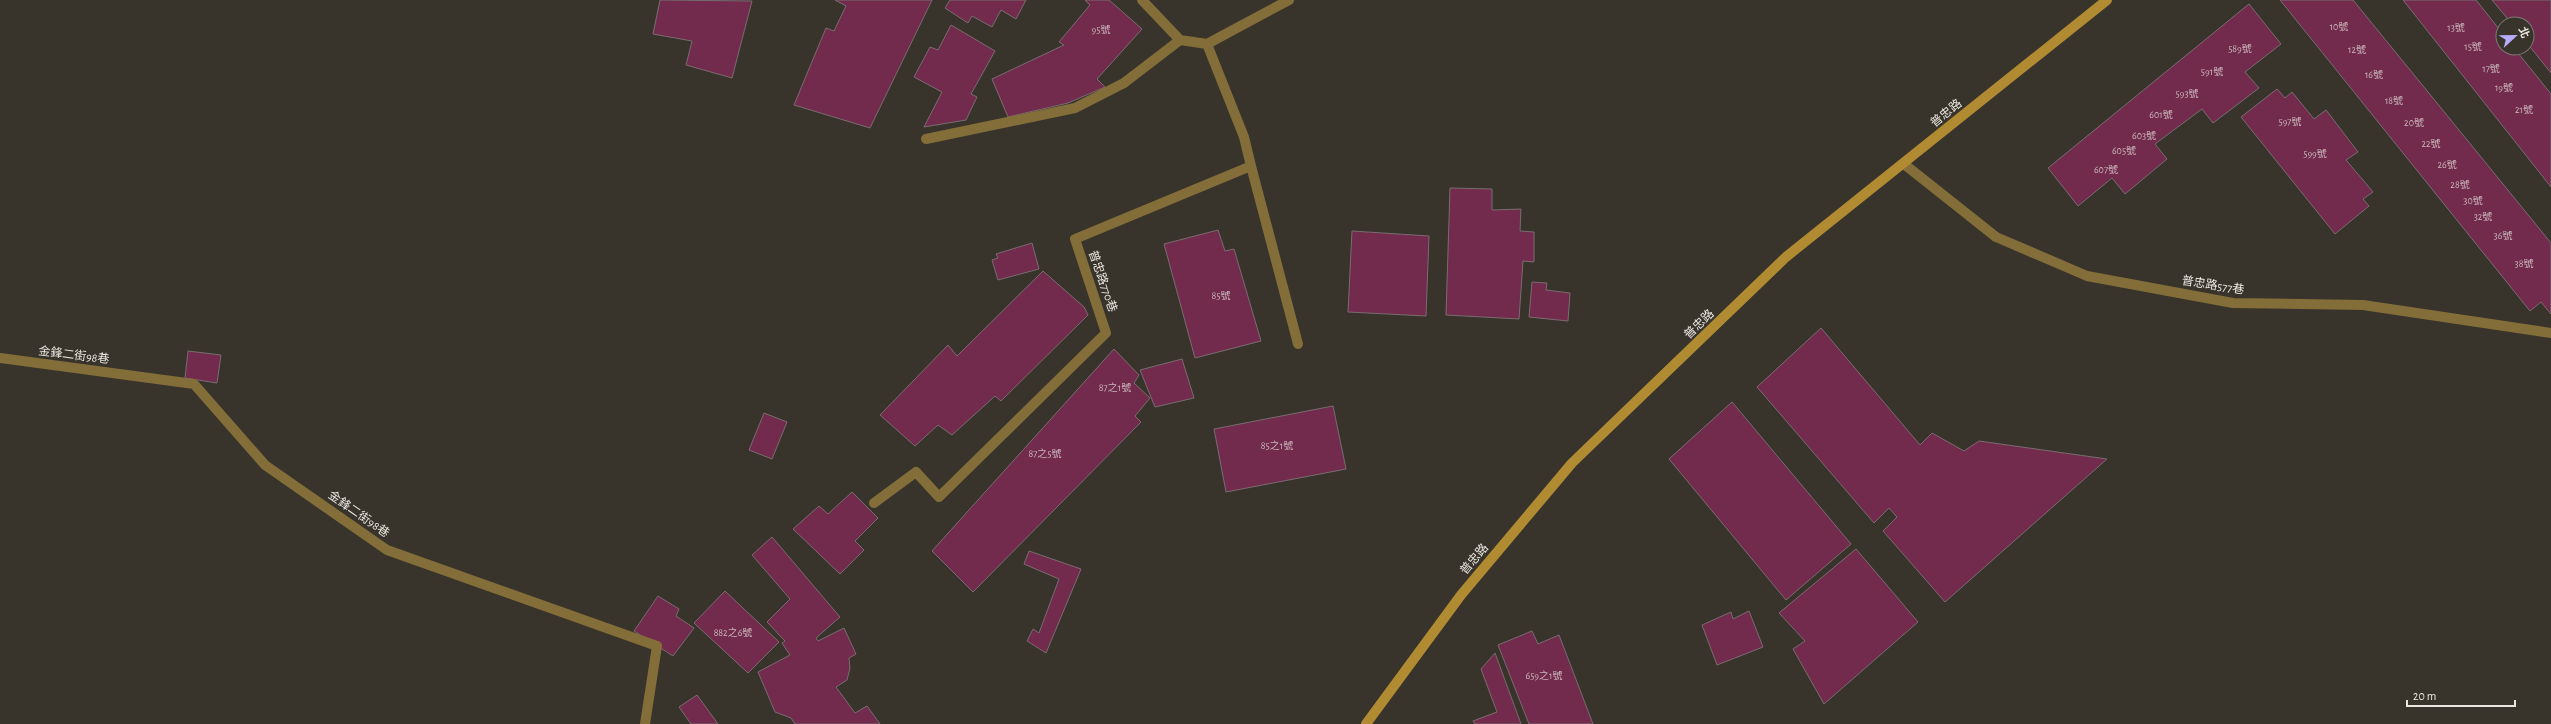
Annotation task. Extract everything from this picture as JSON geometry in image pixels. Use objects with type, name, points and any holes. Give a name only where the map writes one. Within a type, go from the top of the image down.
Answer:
[{"type":"street","name":"普忠路","points":[[1366,724],[1461,595],[1572,463],[1786,257],[2107,0]]},
{"type":"lane","points":[[1142,0],[1180,40],[1207,44],[1289,0]]},
{"type":"lane","points":[[926,139],[1075,108],[1124,83],[1180,40]]},
{"type":"lane","points":[[1207,44],[1244,137],[1298,344]]},
{"type":"lane","name":"普忠路577巷","points":[[1904,164],[1996,236],[2087,276],[2233,303],[2363,305],[2551,333]]},
{"type":"lane","name":"普忠路770巷","points":[[874,503],[916,472],[939,497],[1106,334],[1074,238],[1251,166]]},
{"type":"lane","name":"金鋒二街98巷","points":[[0,358],[194,384],[265,465],[387,550],[657,646],[645,724]]},
{"type":"building","points":[[660,0],[752,1],[732,78],[686,65],[692,41],[653,34]]},
{"type":"building","points":[[835,0],[932,0],[870,128],[794,105],[826,28],[834,31],[846,6]]},
{"type":"building","points":[[950,0],[1026,0],[1016,19],[1001,10],[992,27],[972,16],[968,23],[945,8]]},
{"type":"building","points":[[1085,0],[1109,0],[1142,29],[1097,79],[1105,87],[1068,103],[1008,117],[992,79],[1064,45],[1059,42],[1090,5]]},
{"type":"building","points":[[2280,0],[2353,0],[2551,243],[2551,314],[2541,302],[2530,311]]},
{"type":"building","points":[[2403,0],[2476,0],[2495,24],[2495,56],[2520,56],[2551,94],[2551,187]]},
{"type":"building","points":[[2492,0],[2551,0],[2551,73],[2535,53],[2535,16],[2505,16]]},
{"type":"building","points":[[2249,4],[2281,44],[2245,72],[2259,88],[2213,123],[2202,109],[2155,144],[2167,159],[2125,194],[2112,178],[2078,206],[2048,168]]},
{"type":"building","points":[[951,25],[995,51],[971,94],[977,97],[966,120],[924,127],[942,92],[914,77],[930,47],[938,50]]},
{"type":"building","points":[[2277,89],[2285,98],[2292,92],[2314,119],[2326,110],[2358,152],[2346,160],[2373,192],[2363,199],[2369,206],[2335,234],[2241,117]]},
{"type":"building","points":[[1450,188],[1492,189],[1492,210],[1521,209],[1520,231],[1534,232],[1534,262],[1523,261],[1519,319],[1446,315]]},
{"type":"building","points":[[1218,230],[1225,251],[1234,249],[1261,341],[1195,358],[1164,244]]},
{"type":"building","points":[[1352,231],[1429,236],[1426,316],[1348,312]]},
{"type":"building","points":[[1032,243],[1039,269],[998,280],[992,260],[998,258],[996,254]]},
{"type":"building","points":[[1043,271],[1084,307],[1088,315],[1001,401],[995,396],[952,435],[938,425],[915,446],[880,415],[948,345],[957,356]]},
{"type":"building","points":[[1532,282],[1547,283],[1546,290],[1570,293],[1568,321],[1529,317]]},
{"type":"building","points":[[1821,328],[1920,445],[1932,433],[1964,451],[1979,441],[2107,459],[1945,602],[1883,531],[1897,517],[1889,508],[1874,523],[1757,387]]},
{"type":"building","points":[[1114,349],[1139,375],[1134,383],[1150,398],[1135,416],[1141,422],[973,592],[932,551]]},
{"type":"building","points":[[188,351],[221,355],[217,383],[185,378]]},
{"type":"building","points":[[1182,359],[1194,398],[1155,407],[1140,370]]},
{"type":"building","points":[[1732,402],[1851,544],[1786,600],[1669,459]]},
{"type":"building","points":[[1333,406],[1346,469],[1226,492],[1214,429]]},
{"type":"building","points":[[764,413],[787,422],[772,459],[749,450]]},
{"type":"building","points":[[852,492],[878,518],[855,541],[864,550],[840,574],[793,529],[819,506],[828,514]]},
{"type":"building","points":[[772,537],[840,617],[816,638],[818,641],[844,628],[856,654],[849,658],[850,668],[847,680],[836,687],[855,713],[867,706],[880,724],[795,724],[791,718],[775,712],[758,672],[790,655],[782,643],[785,641],[767,622],[790,599],[752,555]]},
{"type":"building","points":[[1856,549],[1918,622],[1824,704],[1793,649],[1805,641],[1779,613]]},
{"type":"building","points":[[1029,551],[1081,569],[1046,653],[1027,641],[1033,629],[1039,633],[1059,579],[1024,564]]},
{"type":"building","points":[[725,591],[779,642],[748,673],[694,623]]},
{"type":"building","points":[[658,596],[679,609],[676,616],[694,628],[673,656],[634,631]]},
{"type":"building","points":[[1749,611],[1763,647],[1717,665],[1702,625],[1731,612],[1733,619]]},
{"type":"building","points":[[1532,631],[1538,644],[1559,635],[1593,724],[1529,724],[1498,645]]},
{"type":"building","points":[[1495,653],[1521,724],[1475,724],[1473,721],[1497,712],[1481,669]]},
{"type":"building","points":[[697,695],[718,724],[691,724],[679,707]]}]
